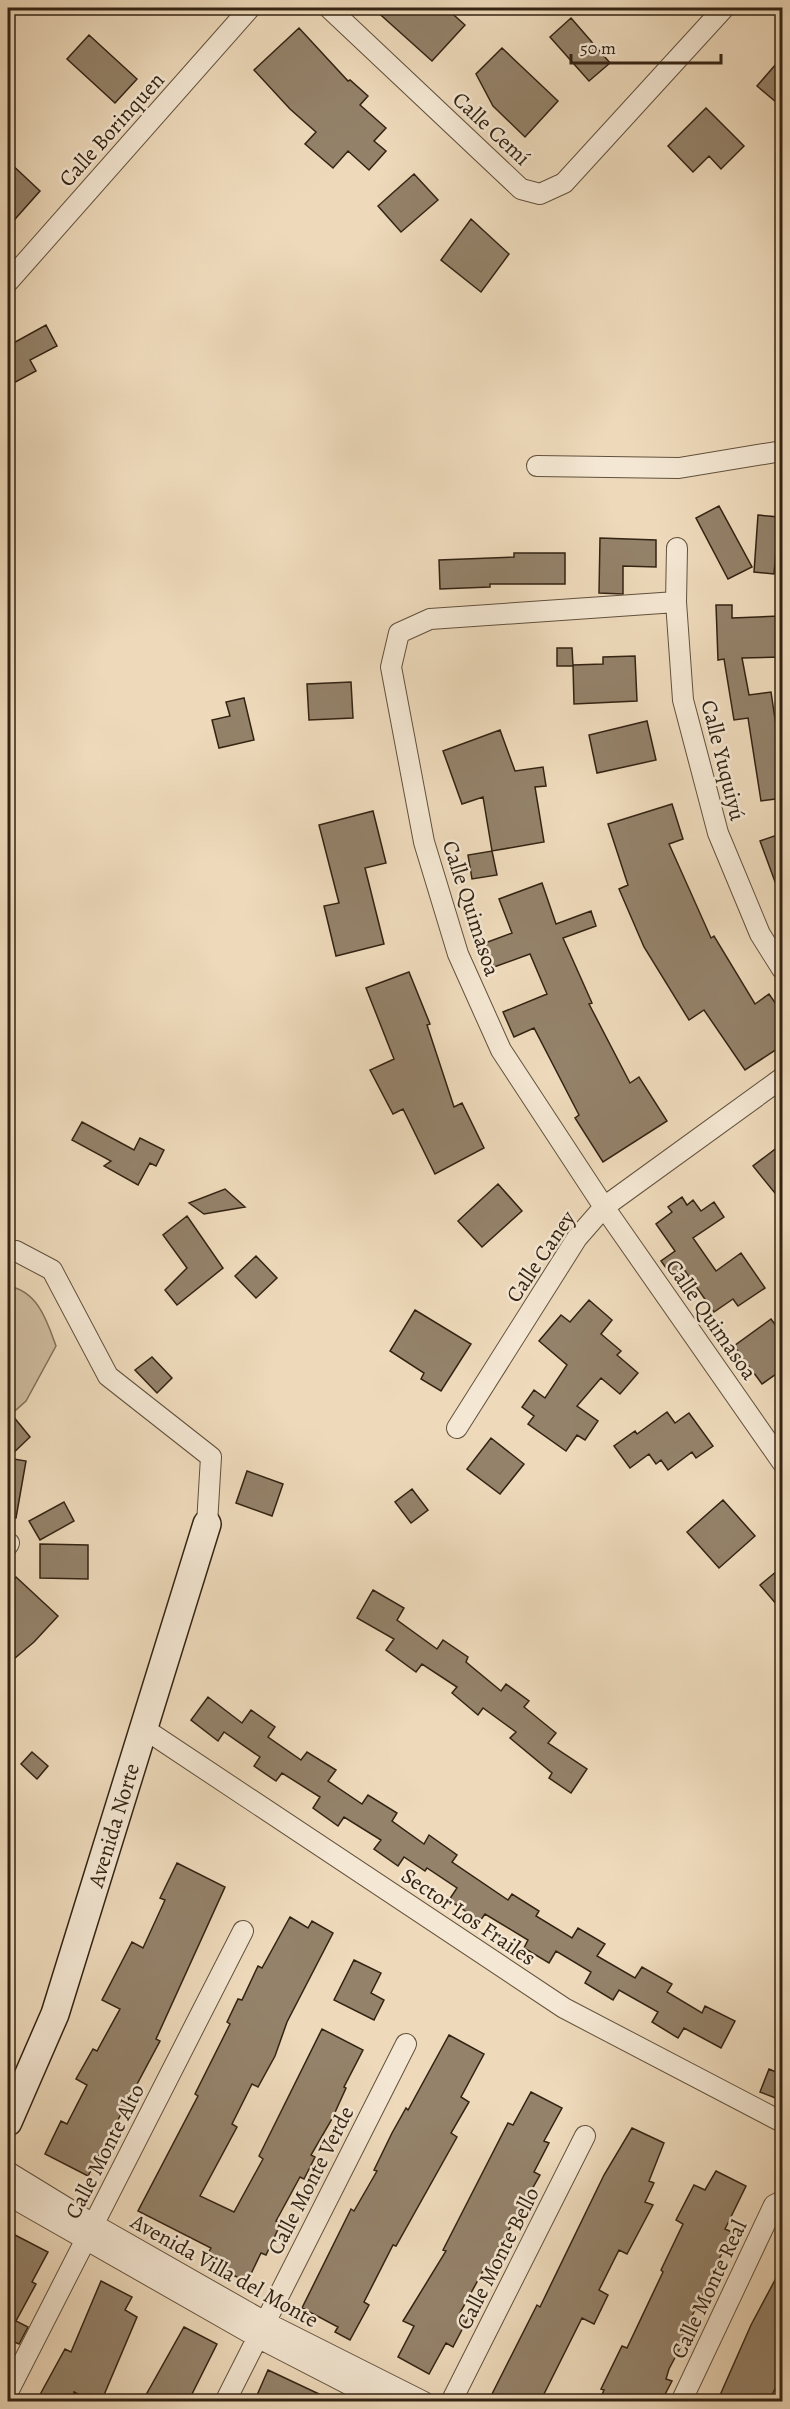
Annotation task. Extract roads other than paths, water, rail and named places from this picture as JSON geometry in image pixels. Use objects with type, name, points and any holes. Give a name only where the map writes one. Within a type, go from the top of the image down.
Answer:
[{"type":"street","name":"Calle Borinquen","points":[[8,282],[250,8]]},
{"type":"street","name":"Calle Cemí","points":[[329,8],[521,189],[540,194],[564,183],[724,8]]},
{"type":"street","points":[[537,466],[679,468],[783,452]]},
{"type":"street","name":"Calle Yuquiyú","points":[[677,548],[676,602],[683,700],[718,832],[760,934],[783,969]]},
{"type":"street","name":"Calle Quimasoa","points":[[676,602],[430,619],[399,633],[391,667],[424,842],[458,954],[501,1050],[604,1207],[783,1462]]},
{"type":"street","name":"Calle Caney","points":[[457,1428],[578,1238],[604,1207],[783,1078]]},
{"type":"street","points":[[8,1251],[16,1251],[52,1270],[108,1376],[211,1457],[207,1524]]},
{"type":"street","name":"Avenida Norte","points":[[8,2121],[55,2014],[207,1524]]},
{"type":"street","name":"Sector Los Frailes","points":[[143,1728],[564,2008],[783,2122]]},
{"type":"street","name":"Calle Monte Alto","points":[[8,2392],[243,1931]]},
{"type":"street","name":"Calle Monte Verde","points":[[225,2402],[406,2044]]},
{"type":"street","name":"Calle Monte Bello","points":[[451,2402],[585,2136]]},
{"type":"street","name":"Avenida Villa del Monte","points":[[8,2172],[89,2233]]},
{"type":"street","name":"Avenida Villa del Monte","points":[[8,2195],[89,2233],[261,2329],[383,2402]]},
{"type":"street","name":"Calle Monte Real","points":[[681,2402],[774,2205],[783,2201]]},
{"type":"street","name":"Avenida Villa del Monte","points":[[261,2329],[424,2402]]}]
